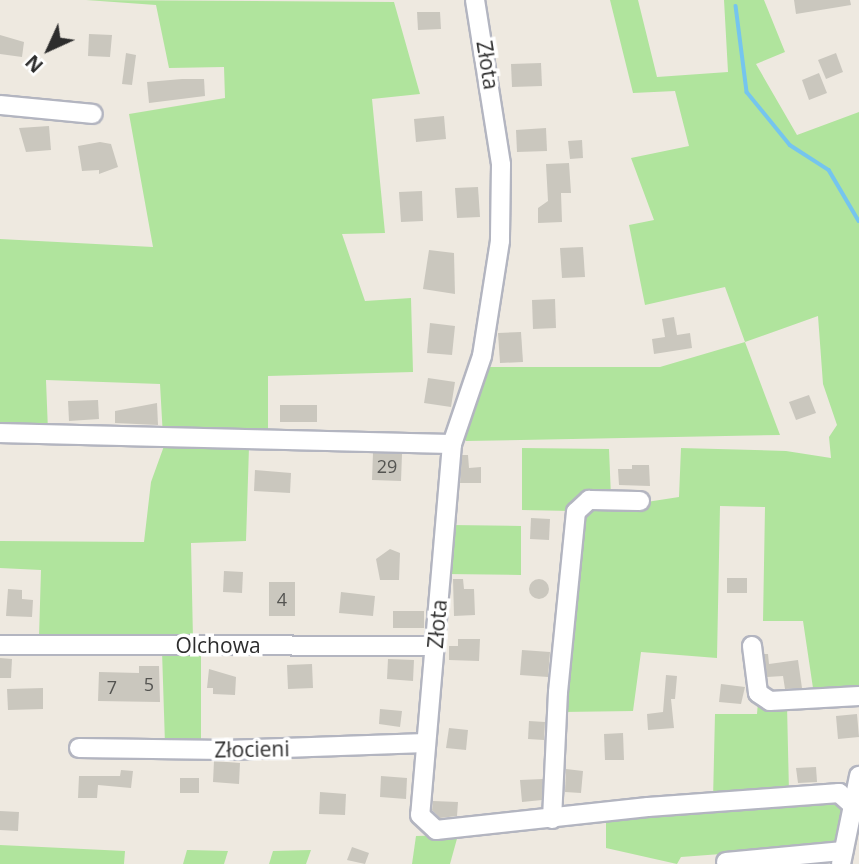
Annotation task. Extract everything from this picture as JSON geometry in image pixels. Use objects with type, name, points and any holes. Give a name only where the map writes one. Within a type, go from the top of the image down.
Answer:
[{"type":"street","name":"Złota","points":[[475,0],[501,165],[500,241],[482,356],[452,444],[421,815],[427,825],[436,830],[839,793],[850,803]]},
{"type":"street","points":[[0,105],[93,114]]},
{"type":"street","points":[[0,433],[452,444]]},
{"type":"street","points":[[552,818],[558,692],[576,512],[589,500],[640,501]]},
{"type":"street","name":"Olchowa","points":[[0,645],[435,646]]},
{"type":"street","points":[[752,646],[758,693],[770,701],[859,696]]},
{"type":"street","name":"Złocieni","points":[[79,748],[226,750],[426,743]]},
{"type":"street","points":[[726,862],[842,858],[850,803],[859,776]]},
{"type":"green space","points":[[86,0],[394,2],[420,94],[372,99],[385,233],[342,234],[365,301],[411,298],[413,372],[268,376],[268,433],[163,437],[160,384],[46,380],[48,431],[0,428],[0,239],[153,247],[129,114],[225,98],[224,67],[169,68],[156,5]]},
{"type":"green space","points":[[610,0],[638,0],[657,77],[728,72],[724,0],[764,0],[785,52],[756,64],[797,135],[859,112],[859,691],[813,688],[803,621],[763,621],[765,507],[720,506],[717,658],[641,652],[633,711],[562,712],[582,512],[679,497],[681,448],[786,451],[831,458],[829,437],[837,425],[823,384],[818,316],[745,342],[725,287],[645,305],[629,225],[654,220],[631,158],[689,146],[675,91],[633,93]]},
{"type":"green space","points":[[745,342],[780,435],[466,441],[460,434],[487,367],[660,367]]},
{"type":"green space","points":[[164,446],[249,447],[246,541],[191,543],[193,640],[39,637],[41,570],[0,568],[0,541],[144,542],[151,482]]},
{"type":"green space","points":[[522,448],[609,449],[611,497],[571,511],[522,510]]},
{"type":"green space","points":[[451,525],[521,526],[521,575],[446,574]]},
{"type":"green space","points":[[162,651],[201,651],[201,746],[165,744]]},
{"type":"green space","points":[[758,702],[787,705],[789,792],[713,800],[715,714],[757,714]]},
{"type":"green space","points":[[834,800],[844,809],[842,845],[681,857],[677,864],[606,848],[606,816]]},
{"type":"green space","points":[[458,835],[450,864],[412,864],[416,836]]},
{"type":"green space","points":[[0,845],[125,851],[124,864],[0,864]]},
{"type":"green space","points":[[187,850],[228,851],[224,864],[183,864]]},
{"type":"green space","points":[[311,850],[306,864],[269,864],[273,851]]},
{"type":"building","points":[[794,0],[850,0],[851,5],[796,14]]},
{"type":"building","points":[[417,12],[440,12],[441,29],[418,30]]},
{"type":"building","points":[[89,34],[112,35],[110,57],[88,56]]},
{"type":"building","points":[[0,35],[24,42],[22,57],[0,54]]},
{"type":"building","points":[[126,53],[136,55],[132,85],[122,84]]},
{"type":"building","points":[[836,53],[843,72],[826,79],[818,60]]},
{"type":"building","points":[[541,63],[542,86],[512,87],[511,64]]},
{"type":"building","points":[[819,73],[827,93],[809,100],[802,80]]},
{"type":"building","points":[[204,79],[205,96],[149,103],[147,82]]},
{"type":"building","points":[[444,116],[446,139],[416,142],[414,119]]},
{"type":"building","points":[[49,126],[51,150],[26,152],[19,128]]},
{"type":"building","points":[[546,128],[547,151],[517,152],[516,130]]},
{"type":"building","points":[[582,140],[583,158],[570,159],[568,141]]},
{"type":"building","points":[[100,142],[111,144],[118,167],[99,174],[99,170],[82,171],[78,146]]},
{"type":"building","points":[[569,163],[571,193],[561,193],[562,222],[538,223],[538,208],[548,201],[546,164]]},
{"type":"building","points":[[478,187],[480,217],[457,218],[455,188]]},
{"type":"building","points":[[422,191],[423,221],[401,222],[399,192]]},
{"type":"building","points":[[583,247],[585,277],[562,278],[560,248]]},
{"type":"building","points":[[429,250],[454,253],[455,294],[423,289]]},
{"type":"building","points":[[555,299],[556,328],[533,329],[532,300]]},
{"type":"building","points":[[674,317],[677,335],[690,333],[692,348],[654,354],[652,339],[665,337],[662,319]]},
{"type":"building","points":[[430,323],[455,326],[452,355],[427,353]]},
{"type":"building","points":[[521,332],[523,362],[500,363],[498,333]]},
{"type":"building","points":[[428,378],[455,382],[451,407],[424,403]]},
{"type":"building","points":[[809,395],[816,413],[796,420],[789,402]]},
{"type":"building","points":[[98,400],[99,419],[69,421],[68,401]]},
{"type":"building","points":[[157,403],[158,425],[115,423],[115,411]]},
{"type":"building","points":[[280,405],[317,405],[317,422],[280,422]]},
{"type":"building","points":[[373,453],[402,454],[401,481],[372,480]]},
{"type":"building","points":[[462,455],[468,455],[469,468],[481,467],[481,483],[460,483]]},
{"type":"building","points":[[632,465],[649,465],[650,486],[619,485],[618,469],[632,469]]},
{"type":"building","points":[[255,470],[291,473],[290,493],[254,491]]},
{"type":"building","points":[[531,518],[550,519],[549,540],[530,539]]},
{"type":"building","points":[[390,549],[400,553],[399,580],[380,580],[376,559]]},
{"type":"building","points":[[224,571],[243,572],[242,593],[223,592]]},
{"type":"building","points":[[727,578],[747,578],[747,593],[727,593]]},
{"type":"building","points":[[453,579],[463,579],[464,589],[474,589],[475,615],[454,616]]},
{"type":"building","points":[[535,579],[543,579],[549,589],[543,599],[535,599],[529,593],[529,585]]},
{"type":"building","points":[[269,582],[295,582],[295,616],[269,616]]},
{"type":"building","points":[[8,589],[22,590],[22,599],[33,600],[32,617],[6,616]]},
{"type":"building","points":[[341,592],[375,596],[373,616],[339,613]]},
{"type":"building","points":[[393,611],[424,611],[424,628],[393,628]]},
{"type":"building","points":[[458,639],[480,639],[479,661],[449,660],[449,646],[458,646]]},
{"type":"building","points":[[522,650],[550,652],[548,677],[520,675]]},
{"type":"building","points":[[764,654],[768,654],[769,664],[798,660],[802,688],[785,689],[783,676],[767,677]]},
{"type":"building","points":[[0,658],[12,659],[11,678],[0,678]]},
{"type":"building","points":[[388,659],[414,660],[413,681],[387,679]]},
{"type":"building","points":[[312,664],[313,688],[288,689],[287,665]]},
{"type":"building","points":[[139,666],[159,666],[160,702],[98,701],[99,672],[139,673]]},
{"type":"building","points":[[209,669],[236,677],[235,695],[213,694],[213,688],[207,688]]},
{"type":"building","points":[[666,675],[677,676],[675,699],[671,699],[674,728],[648,730],[647,714],[663,712]]},
{"type":"building","points":[[721,684],[745,687],[741,704],[719,702]]},
{"type":"building","points":[[43,688],[43,709],[8,710],[7,689]]},
{"type":"building","points":[[380,709],[402,711],[400,727],[379,724]]},
{"type":"building","points":[[857,714],[859,737],[838,739],[836,716]]},
{"type":"building","points":[[529,721],[545,722],[544,740],[528,739]]},
{"type":"building","points":[[449,728],[468,730],[466,750],[446,748]]},
{"type":"building","points":[[623,733],[624,760],[605,760],[604,734]]},
{"type":"building","points":[[214,761],[240,763],[239,784],[213,782]]},
{"type":"building","points":[[816,767],[817,782],[798,783],[796,768]]},
{"type":"building","points":[[566,769],[583,771],[581,793],[565,792]]},
{"type":"building","points":[[121,770],[133,771],[131,788],[98,785],[97,798],[78,798],[79,776],[120,776]]},
{"type":"building","points":[[381,776],[407,778],[406,799],[380,797]]},
{"type":"building","points":[[180,778],[199,778],[199,793],[180,793]]},
{"type":"building","points":[[543,779],[542,800],[522,802],[520,780]]},
{"type":"building","points":[[320,792],[346,794],[345,815],[319,814]]},
{"type":"building","points":[[433,801],[458,802],[457,816],[440,818],[432,810]]},
{"type":"building","points":[[0,811],[19,812],[18,831],[0,830]]},
{"type":"building","points":[[352,847],[369,853],[365,864],[347,860]]},
{"type":"waterway","points":[[736,6],[747,92],[790,145],[829,170],[859,221]]}]
